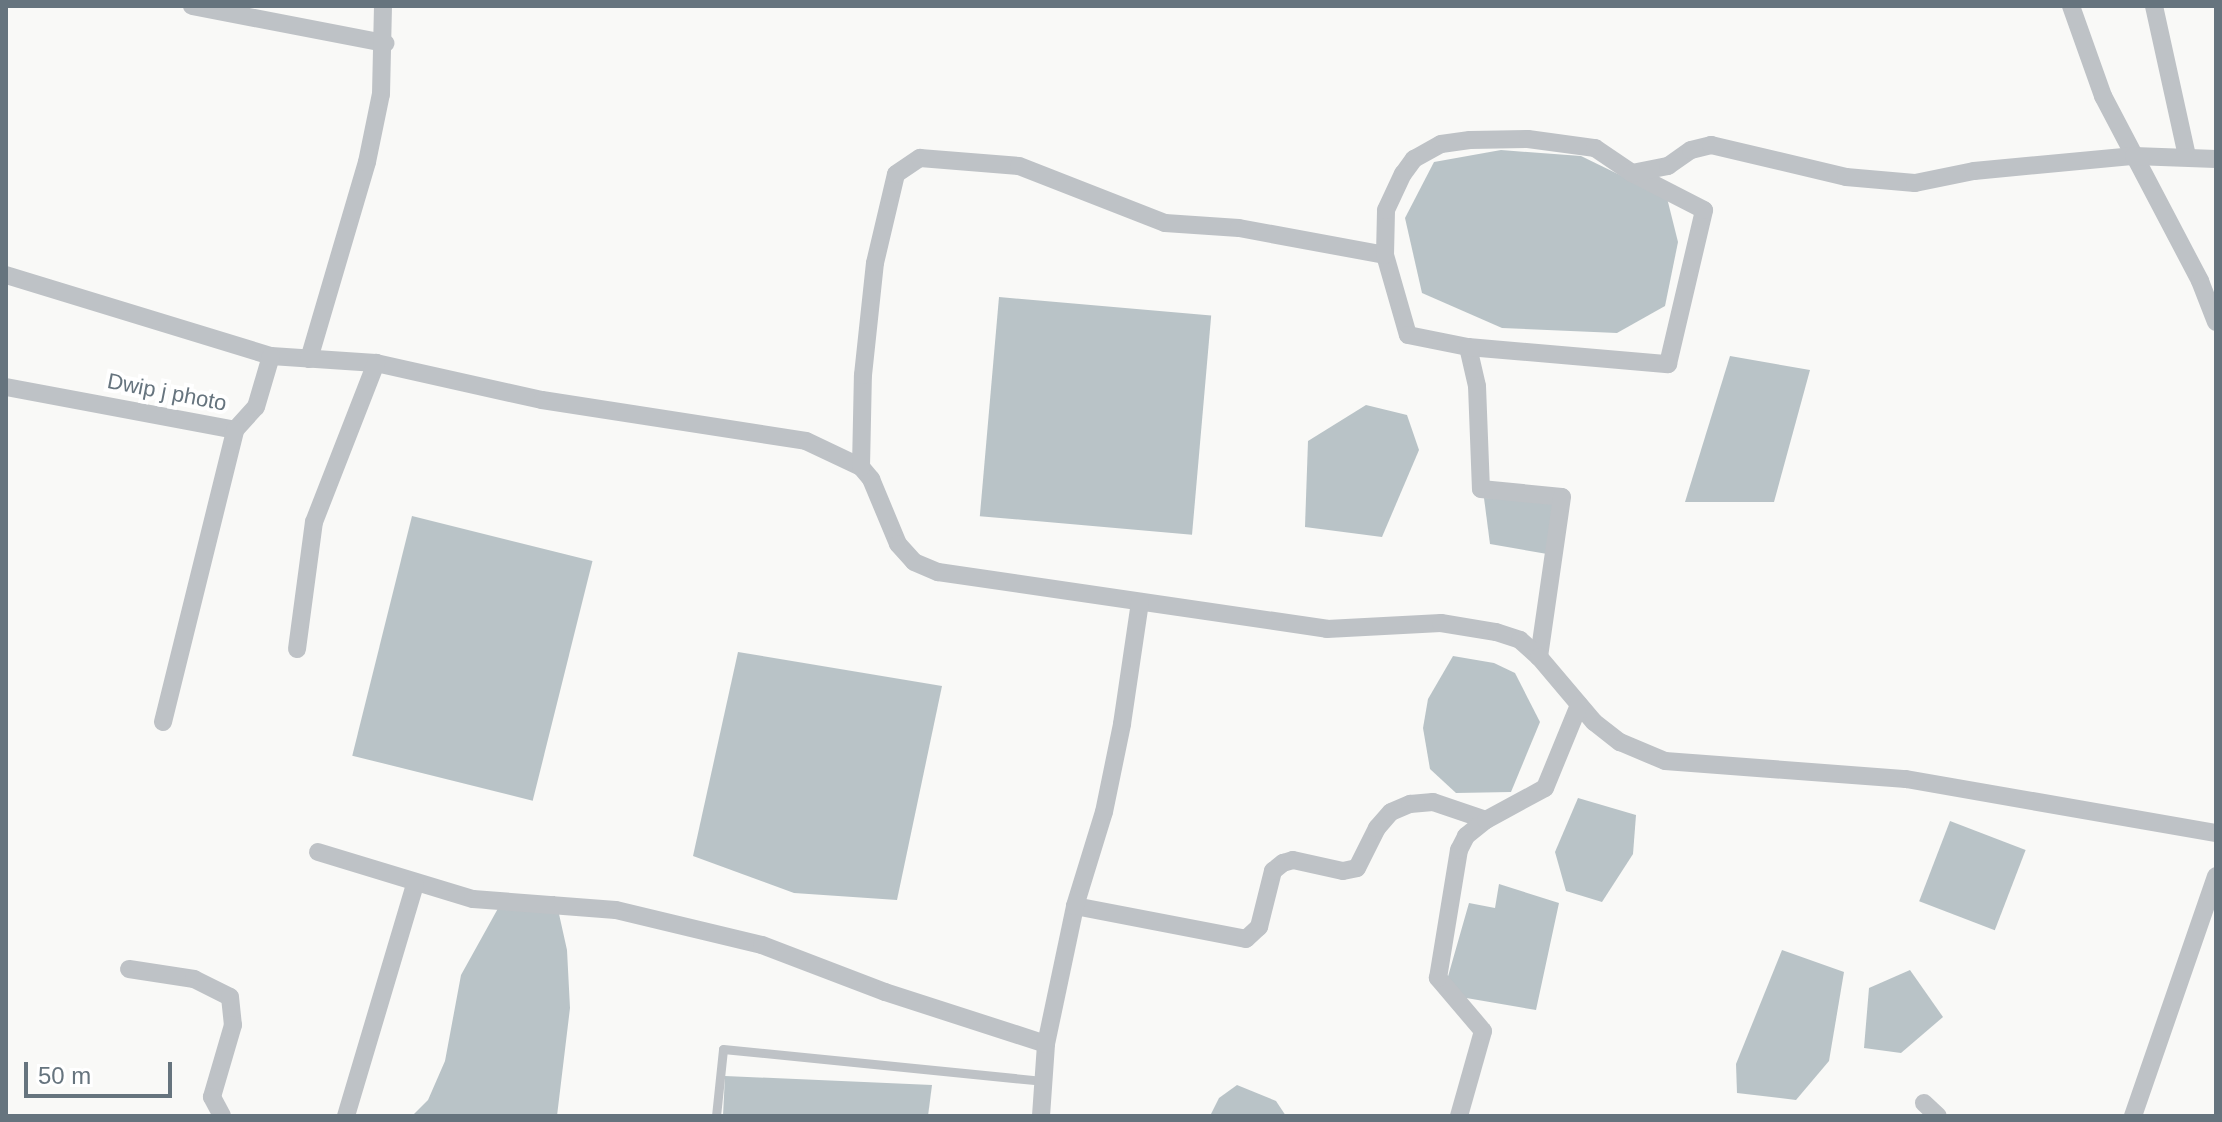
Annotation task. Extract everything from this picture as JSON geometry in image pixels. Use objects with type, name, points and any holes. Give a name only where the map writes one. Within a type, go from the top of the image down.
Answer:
[{"type":"street","points":[[192,6],[385,43]]},
{"type":"street","points":[[309,359],[367,162],[385,43],[383,6]]},
{"type":"street","points":[[2071,6],[2103,96],[2216,322]]},
{"type":"street","points":[[2154,6],[2187,156]]},
{"type":"street","points":[[1528,139],[1595,148],[1632,173],[1704,210],[1668,364],[1468,347],[1408,335],[1385,255],[1386,210],[1403,174],[1414,159],[1441,144],[1528,139]]},
{"type":"street","points":[[1632,173],[1668,166],[1691,150],[1711,145],[1846,177],[1915,183],[1974,171],[2134,156],[2216,159]]},
{"type":"street","points":[[861,467],[863,375],[875,263],[896,174],[920,158],[954,156],[1019,166],[1165,223],[1239,228],[1385,255]]},
{"type":"street","points":[[6,275],[271,356],[376,363],[542,400],[806,441],[861,467],[871,479],[898,544],[914,562],[977,579],[1327,629],[1441,623],[1520,640],[1539,657],[1579,705],[1620,742],[1665,761],[1906,779],[2216,833]]},
{"type":"street","points":[[1468,347],[1477,386],[1481,489],[1562,497],[1539,657]]},
{"type":"street","name":"Dwip j photo","points":[[6,387],[235,430],[256,407],[271,356]]},
{"type":"street","points":[[297,649],[314,522],[376,363]]},
{"type":"street","points":[[163,722],[235,430]]},
{"type":"street","points":[[1041,1116],[1046,1044],[1075,906],[1107,797],[1133,674],[1140,602]]},
{"type":"street","points":[[1459,1116],[1483,1031],[1474,1015],[1442,988],[1437,960],[1459,850],[1466,836],[1486,820],[1545,788],[1579,705]]},
{"type":"street","points":[[1075,906],[1246,939],[1259,927],[1273,871],[1283,863],[1293,860],[1343,871],[1357,868],[1377,828],[1391,812],[1410,804],[1433,802],[1486,820]]},
{"type":"street","points":[[318,852],[415,885],[533,908],[616,910],[747,942],[1046,1044]]},
{"type":"street","points":[[2133,1116],[2216,876]]},
{"type":"street","points":[[346,1116],[415,885]]},
{"type":"street","points":[[129,969],[194,979],[230,997],[233,1025],[212,1097],[222,1116]]},
{"type":"lane","points":[[716,1116],[723,1049],[1042,1081]]},
{"type":"shaded area","points":[[1501,150],[1581,156],[1667,198],[1678,242],[1665,306],[1617,333],[1502,328],[1422,293],[1405,218],[1434,162]]},
{"type":"shaded area","points":[[999,297],[1211,316],[1192,535],[980,516]]},
{"type":"shaded area","points":[[1730,356],[1810,370],[1774,502],[1685,502]]},
{"type":"shaded area","points":[[1366,405],[1407,415],[1419,450],[1382,537],[1305,527],[1308,441]]},
{"type":"shaded area","points":[[1484,498],[1562,500],[1553,555],[1490,544]]},
{"type":"shaded area","points":[[412,516],[592,561],[533,801],[352,756]]},
{"type":"shaded area","points":[[738,652],[942,686],[897,900],[794,893],[693,856]]},
{"type":"shaded area","points":[[1453,656],[1494,663],[1515,673],[1540,722],[1511,792],[1456,793],[1430,769],[1423,728],[1428,699]]},
{"type":"shaded area","points":[[1578,798],[1636,815],[1633,854],[1602,902],[1566,891],[1555,852]]},
{"type":"shaded area","points":[[1950,821],[2026,850],[1995,930],[1919,901]]},
{"type":"shaded area","points":[[1499,884],[1559,903],[1536,1010],[1443,994],[1469,903],[1495,908]]},
{"type":"shaded area","points":[[555,896],[567,950],[570,1008],[557,1116],[412,1116],[428,1100],[445,1061],[461,975],[501,903]]},
{"type":"shaded area","points":[[1782,950],[1844,972],[1829,1061],[1796,1100],[1737,1093],[1736,1064]]},
{"type":"shaded area","points":[[1910,970],[1943,1017],[1901,1053],[1864,1048],[1869,988]]},
{"type":"shaded area","points":[[725,1076],[932,1085],[928,1116],[723,1116]]},
{"type":"shaded area","points":[[1237,1085],[1276,1101],[1286,1116],[1210,1116],[1219,1098]]}]
